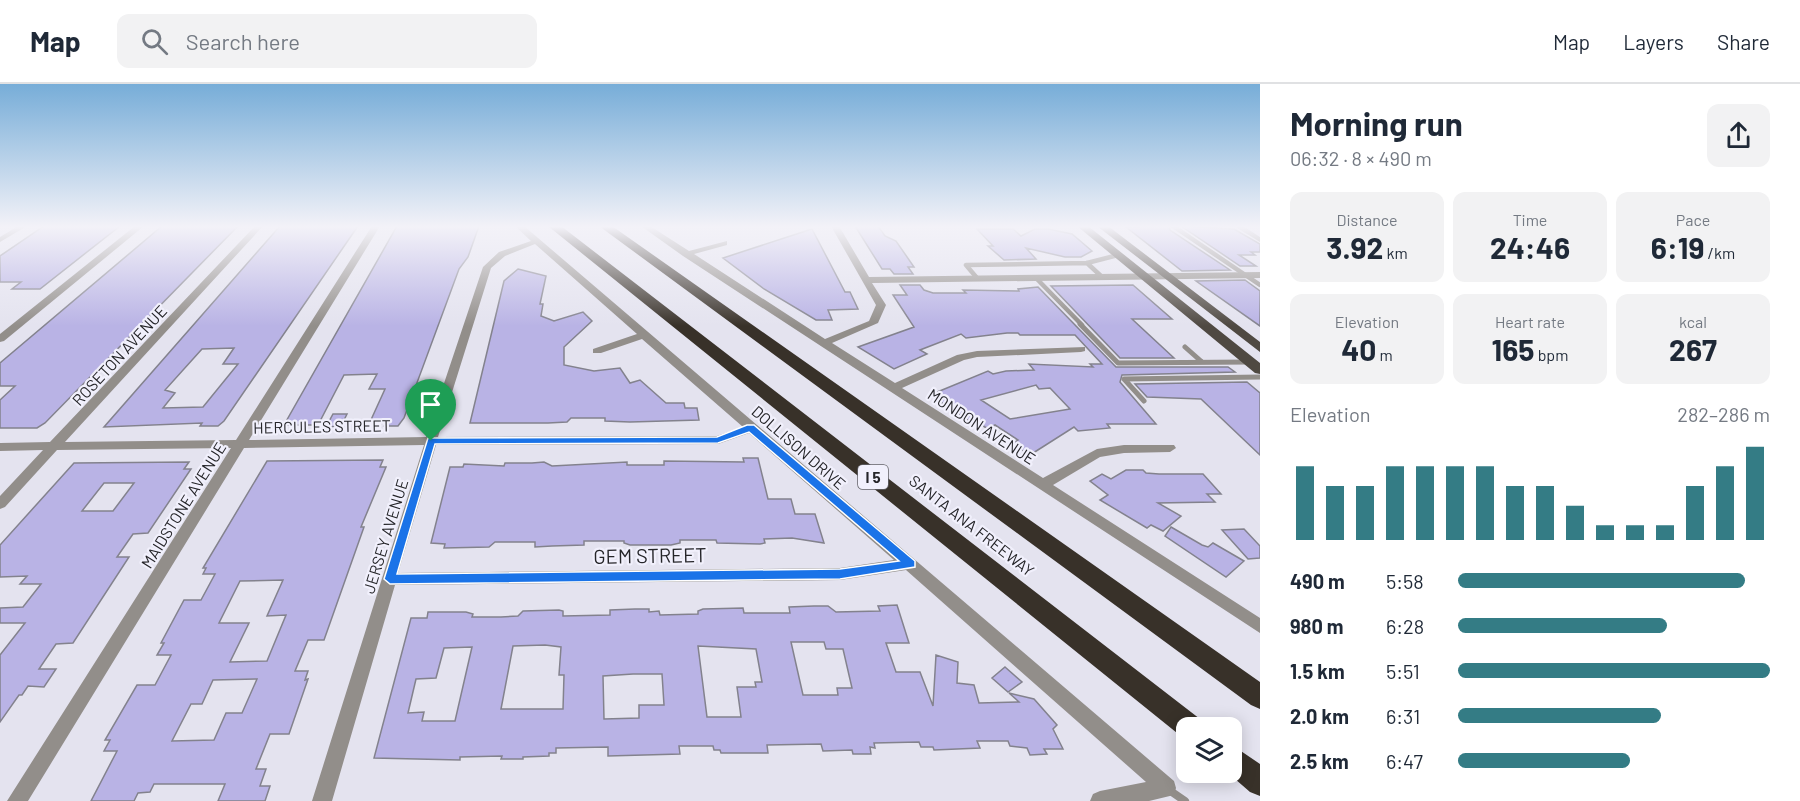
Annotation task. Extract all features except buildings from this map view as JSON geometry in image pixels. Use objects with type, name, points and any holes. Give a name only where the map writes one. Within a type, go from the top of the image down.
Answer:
[{"type":"highway","name":"SANTA ANA FREEWAY","points":[[596,259],[1177,717]]},
{"type":"highway","name":"SANTA ANA FREEWAY","points":[[651,259],[1260,697]]},
{"type":"highway","points":[[1242,767],[1260,782]]},
{"type":"main road","points":[[1124,259],[1255,366]]},
{"type":"main road","points":[[1145,259],[1260,348]]},
{"type":"street","points":[[0,339],[99,259]]},
{"type":"street","name":"ROSETON AVENUE","points":[[0,504],[228,259]]},
{"type":"street","name":"MAIDSTONE AVENUE","points":[[17,801],[355,259]]},
{"type":"street","name":"JERSEY AVENUE","points":[[322,801],[431,441],[487,267],[496,259]]},
{"type":"street","name":"DOLLISON DRIVE","points":[[559,259],[1167,788]]},
{"type":"street","name":"MONDON AVENUE","points":[[694,259],[1042,485],[1257,620]]},
{"type":"street","points":[[823,343],[873,323],[881,305],[855,259]]},
{"type":"street","points":[[867,280],[1260,275]]},
{"type":"street","points":[[597,351],[646,334]]},
{"type":"street","points":[[893,388],[961,357],[977,354],[1082,349]]},
{"type":"street","name":"HERCULES STREET","points":[[0,447],[718,440],[750,428]]},
{"type":"street","points":[[1042,485],[1097,453],[1116,449],[1170,448]]},
{"type":"street","name":"GEM STREET","points":[[390,579],[840,574],[910,564]]},
{"type":"street","points":[[1100,801],[1167,788]]},
{"type":"lane","points":[[977,278],[966,265],[1087,263],[1101,259]]},
{"type":"lane","points":[[1222,259],[1260,285]]},
{"type":"lane","points":[[1087,263],[1101,276]]},
{"type":"lane","points":[[1036,278],[1118,363],[1203,363],[1255,366]]},
{"type":"lane","points":[[1185,347],[1203,363]]},
{"type":"lane","points":[[1144,401],[1124,379],[1260,376]]},
{"type":"lane","points":[[1167,788],[1185,801]]},
{"type":"route","points":[[750,428],[910,564],[840,574],[390,579],[431,441],[718,440],[750,428]]}]
